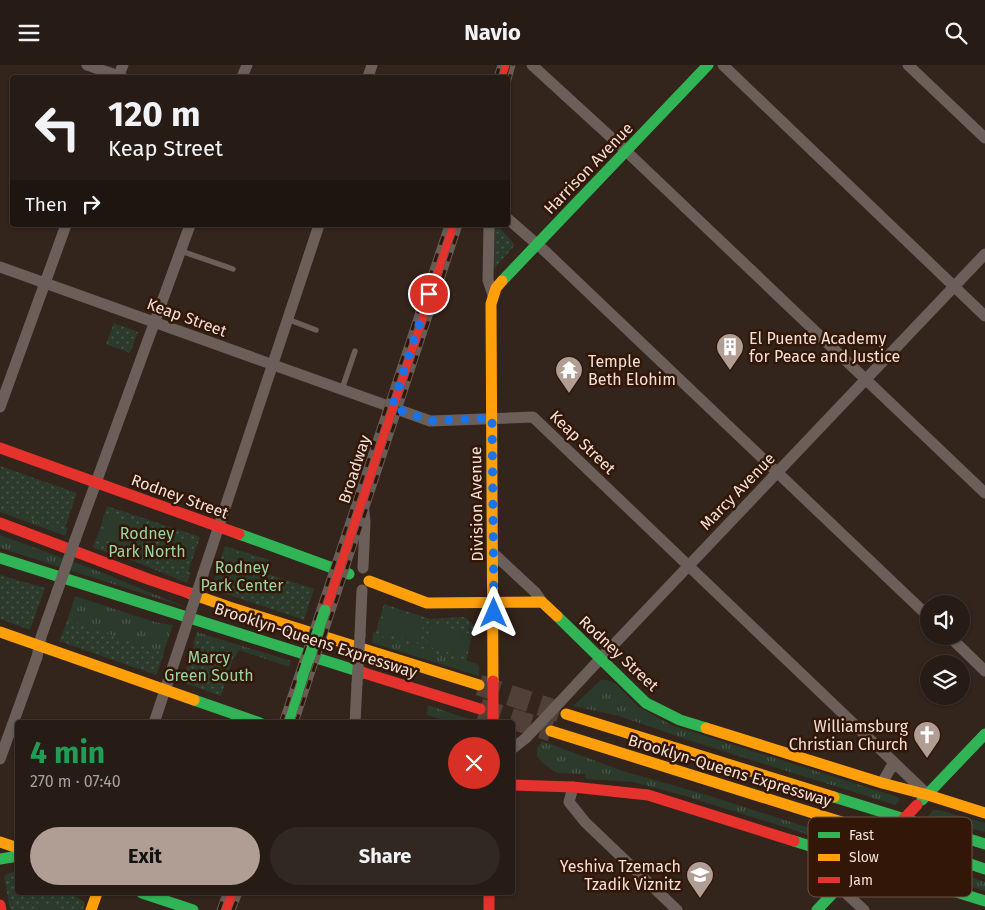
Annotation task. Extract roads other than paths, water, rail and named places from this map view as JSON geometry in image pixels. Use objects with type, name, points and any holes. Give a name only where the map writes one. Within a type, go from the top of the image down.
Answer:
[{"type":"main road","name":"Harrison Avenue","points":[[493,295],[496,288],[537,244],[708,65]]},
{"type":"main road","name":"Broadway","points":[[289,720],[325,610],[343,573],[363,496],[451,227]]},
{"type":"main road","name":"Division Avenue","points":[[493,295],[491,304],[494,720]]},
{"type":"main road","name":"Rodney Street","points":[[0,448],[343,573]]},
{"type":"main road","name":"Brooklyn-Queens Expressway","points":[[0,523],[194,595],[479,685]]},
{"type":"main road","name":"Brooklyn-Queens Expressway","points":[[0,558],[480,709]]},
{"type":"main road","points":[[365,586],[427,603],[542,602]]},
{"type":"main road","name":"Rodney Street","points":[[542,602],[646,703],[680,720],[985,813]]},
{"type":"main road","points":[[0,632],[251,720]]},
{"type":"main road","name":"Brooklyn-Queens Expressway","points":[[566,714],[898,817]]},
{"type":"main road","name":"Brooklyn-Queens Expressway","points":[[551,731],[827,817]]},
{"type":"main road","points":[[906,817],[985,734]]},
{"type":"main road","points":[[515,785],[573,787],[648,795],[808,845]]},
{"type":"main road","name":"Brooklyn-Queens Expressway","points":[[972,840],[985,844]]},
{"type":"main road","points":[[0,842],[15,848]]},
{"type":"main road","points":[[0,859],[15,856]]},
{"type":"main road","name":"Brooklyn-Queens Expressway","points":[[972,865],[985,869]]},
{"type":"main road","points":[[91,910],[96,895]]},
{"type":"main road","points":[[148,895],[193,910]]},
{"type":"main road","points":[[226,910],[231,895]]},
{"type":"main road","points":[[489,910],[490,895]]},
{"type":"main road","points":[[817,910],[829,897]]},
{"type":"main road","points":[[972,897],[985,901]]},
{"type":"main road","points":[[0,905],[1,910]]},
{"type":"street","points":[[87,65],[114,75]]},
{"type":"street","points":[[532,65],[626,151],[985,493]]},
{"type":"street","points":[[723,65],[985,316]]},
{"type":"street","points":[[908,65],[985,138]]},
{"type":"street","points":[[510,221],[537,244],[920,608]]},
{"type":"street","points":[[0,407],[65,227]]},
{"type":"street","points":[[0,759],[75,539],[189,227]]},
{"type":"street","points":[[155,720],[318,227]]},
{"type":"street","name":"Division Avenue","points":[[489,227],[488,280],[493,295]]},
{"type":"street","name":"Marcy Avenue","points":[[515,747],[526,738],[985,254]]},
{"type":"street","name":"Keap Street","points":[[0,267],[430,421],[533,417],[928,795]]},
{"type":"street","points":[[363,496],[365,522],[363,568]]},
{"type":"street","name":"Rodney Street","points":[[493,553],[535,591],[542,602]]},
{"type":"street","points":[[355,720],[365,586]]},
{"type":"street","points":[[958,645],[985,671]]},
{"type":"street","points":[[882,783],[894,762]]},
{"type":"street","points":[[573,787],[569,803],[585,822],[677,910]]},
{"type":"street","points":[[850,897],[864,910]]},
{"type":"lane","points":[[181,251],[232,269]]},
{"type":"lane","points":[[287,319],[316,330]]},
{"type":"lane","points":[[342,389],[354,351]]},
{"type":"tunnel","points":[[479,685],[566,714]]},
{"type":"tunnel","points":[[480,709],[551,731]]},
{"type":"railway","points":[[497,75],[500,65]]},
{"type":"railway","points":[[510,76],[513,65]]},
{"type":"railway","points":[[282,720],[446,227]]},
{"type":"railway","points":[[297,720],[459,227]]},
{"type":"railway","points":[[219,910],[224,895]]},
{"type":"railway","points":[[233,910],[239,895]]},
{"type":"place","name":"El Puente Academy for Peace and Justice","points":[[730,371]]},
{"type":"place","name":"Temple Beth Elohim","points":[[569,394]]},
{"type":"place","name":"Williamsburg Christian Church","points":[[927,759]]},
{"type":"place","name":"Yeshiva Tzemach Tzadik Viznitz","points":[[700,899]]},
{"type":"park label","name":"Rodney Park North","points":[[147,542]]},
{"type":"park label","name":"Rodney Park Center","points":[[242,576]]},
{"type":"park label","name":"Marcy Green South","points":[[209,666]]}]
